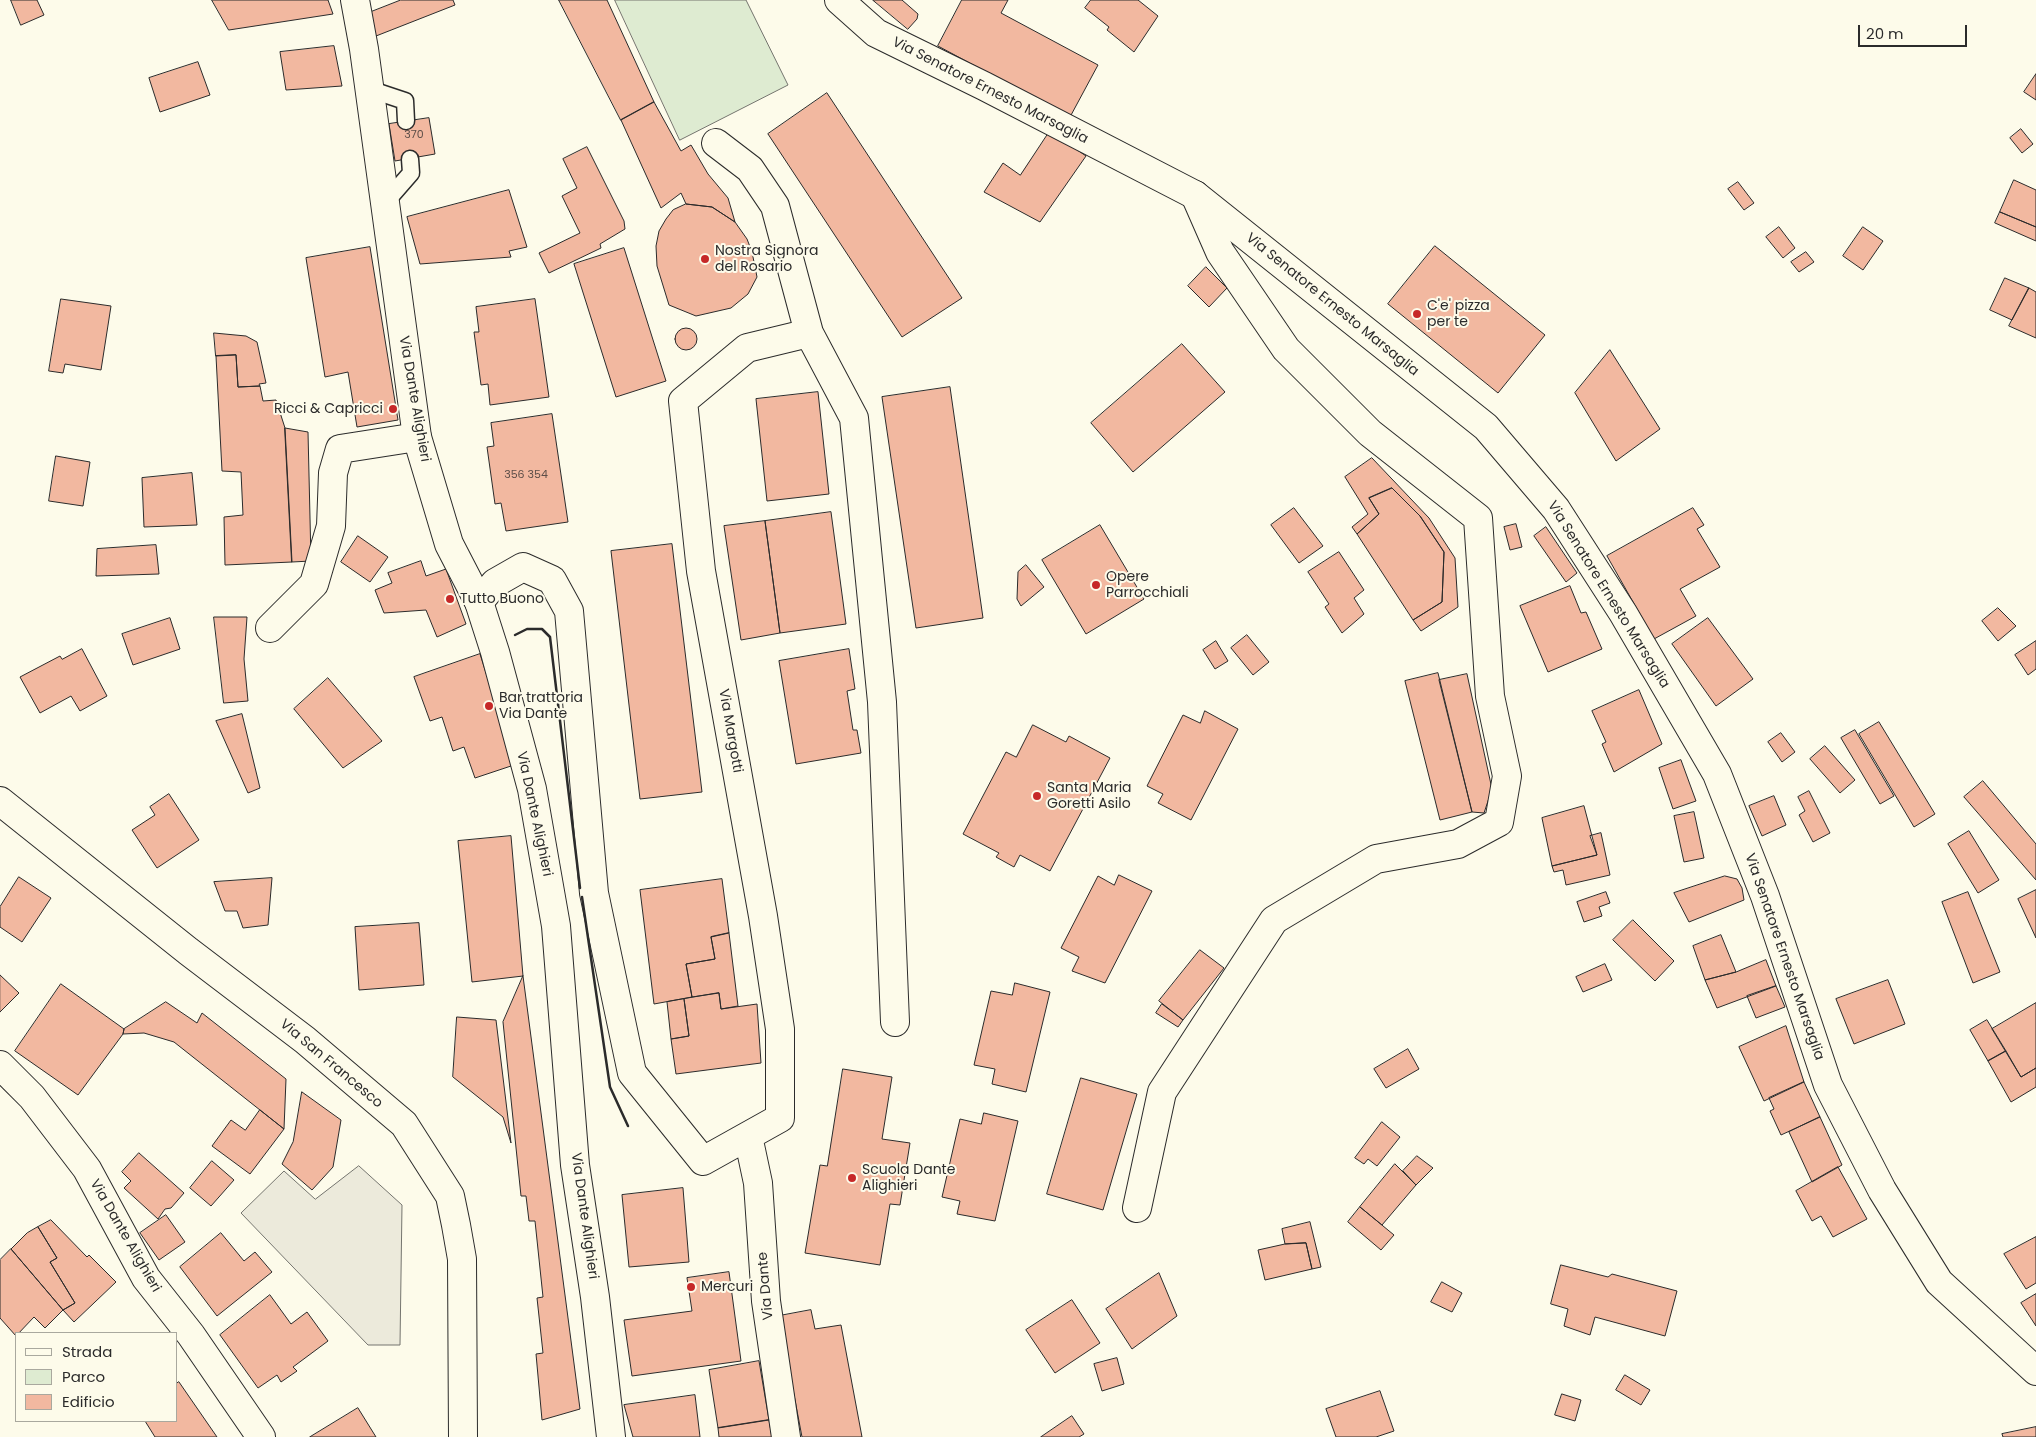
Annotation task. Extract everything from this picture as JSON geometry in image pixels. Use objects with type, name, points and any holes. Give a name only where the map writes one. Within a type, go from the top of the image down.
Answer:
[{"type":"street","name":"Via Dante Alighieri","points":[[355,0],[417,437],[449,544],[479,602],[495,652],[532,789],[556,926],[575,1165],[595,1297],[612,1437]]},
{"type":"street","name":"Via Senatore Ernesto Marsaglia","points":[[839,0],[876,33],[984,86],[1195,196],[1486,427],[1556,509],[1623,613],[1718,774],[1765,896],[1828,1085],[1882,1190],[1939,1282],[2036,1371]]},
{"type":"street","points":[[716,143],[750,168],[775,206],[809,332],[854,418],[882,702],[895,1022]]},
{"type":"street","points":[[1137,1208],[1162,1092],[1274,920],[1376,859],[1458,844],[1499,822],[1507,776],[1490,696],[1478,518],[1370,433],[1286,349],[1220,252],[1195,196]]},
{"type":"street","name":"Via Margotti","points":[[479,602],[495,583],[523,567],[552,580],[569,611],[594,893],[632,1073],[703,1161],[780,1118],[780,1029],[763,916],[701,571],[683,401],[747,348],[809,332]]},
{"type":"street","points":[[270,628],[314,584],[331,526],[334,473],[340,449],[417,437]]},
{"type":"street","name":"Via San Francesco","points":[[0,801],[188,951],[305,1040],[404,1124],[450,1196],[456,1225],[462,1259],[463,1437]]},
{"type":"street","name":"Via Dante Alighieri","points":[[0,1065],[32,1097],[87,1170],[146,1278],[191,1335],[260,1437]]},
{"type":"street","name":"Via Dante","points":[[748,1136],[758,1183],[766,1301],[786,1437]]},
{"type":"lane","points":[[369,89],[405,101],[406,122]]},
{"type":"lane","points":[[384,204],[410,173],[410,158]]},
{"type":"green space","points":[[615,0],[746,0],[788,85],[680,140]]},
{"type":"shaded area","points":[[359,1166],[402,1205],[400,1345],[368,1345],[241,1213],[284,1171],[315,1199]]},
{"type":"building","points":[[11,0],[37,0],[44,15],[21,25]]},
{"type":"building","points":[[212,0],[328,0],[333,14],[229,30]]},
{"type":"building","points":[[401,0],[453,0],[455,5],[376,36],[366,14]]},
{"type":"building","points":[[559,0],[607,0],[654,102],[621,120]]},
{"type":"building","points":[[873,0],[902,0],[918,14],[917,19],[908,29]]},
{"type":"building","points":[[962,0],[1008,0],[1001,13],[1098,65],[1070,117],[938,46]]},
{"type":"building","points":[[1091,0],[1138,0],[1158,16],[1134,52],[1107,30],[1109,27],[1085,8]]},
{"type":"building","points":[[334,46],[342,86],[286,90],[280,52]]},
{"type":"building","points":[[198,62],[210,95],[160,112],[149,78]]},
{"type":"building","points":[[2036,74],[2036,100],[2024,92]]},
{"type":"building","points":[[827,93],[962,298],[902,337],[768,134]]},
{"type":"building","points":[[654,102],[681,151],[691,145],[708,174],[728,198],[735,222],[712,207],[686,204],[681,193],[661,208],[621,120]]},
{"type":"building","points":[[429,118],[435,154],[395,161],[389,124]]},
{"type":"building","points":[[2021,129],[2033,144],[2022,153],[2010,138]]},
{"type":"building","points":[[1050,131],[1086,156],[1040,222],[984,192],[1003,163],[1020,175]]},
{"type":"building","points":[[587,147],[624,221],[625,229],[600,244],[601,248],[549,273],[539,253],[580,233],[562,196],[577,188],[563,159]]},
{"type":"building","points":[[2014,180],[2036,190],[2036,227],[2000,212]]},
{"type":"building","points":[[1738,182],[1754,203],[1744,210],[1728,189]]},
{"type":"building","points":[[509,190],[527,247],[509,251],[511,257],[420,264],[407,217]]},
{"type":"building","name":"Nostra Signora del Rosario","points":[[686,204],[712,207],[735,222],[747,239],[752,252],[757,277],[748,294],[731,308],[696,316],[669,305],[657,266],[656,246],[659,231],[666,219],[673,210]]},
{"type":"building","points":[[2000,212],[2036,227],[2036,241],[1995,223]]},
{"type":"building","points":[[1779,227],[1795,248],[1783,258],[1766,237]]},
{"type":"building","points":[[1863,227],[1883,241],[1863,270],[1843,256]]},
{"type":"building","points":[[1435,246],[1545,335],[1498,393],[1388,304]]},
{"type":"building","points":[[370,247],[398,420],[357,427],[348,372],[325,377],[306,258]]},
{"type":"building","points":[[624,248],[666,381],[616,397],[574,264]]},
{"type":"building","points":[[1806,252],[1814,262],[1799,272],[1791,262]]},
{"type":"building","points":[[1206,267],[1227,288],[1209,307],[1188,286]]},
{"type":"building","points":[[2005,278],[2029,288],[2012,320],[1990,310]]},
{"type":"building","points":[[2029,288],[2036,292],[2036,338],[2009,326]]},
{"type":"building","points":[[61,299],[111,306],[101,370],[65,364],[63,373],[49,371]]},
{"type":"building","points":[[535,299],[549,397],[490,405],[488,384],[481,385],[474,332],[479,332],[476,307]]},
{"type":"building","points":[[686,328],[694,331],[697,339],[694,347],[686,350],[678,347],[675,339],[678,331]]},
{"type":"building","points":[[214,333],[246,336],[257,342],[266,383],[259,384],[260,386],[238,387],[236,355],[216,356]]},
{"type":"building","points":[[1182,344],[1225,392],[1133,472],[1091,423]]},
{"type":"building","points":[[1610,350],[1660,429],[1616,461],[1575,393]]},
{"type":"building","points":[[236,355],[238,387],[260,386],[263,401],[276,400],[285,428],[292,562],[225,565],[224,517],[243,515],[241,472],[222,471],[216,356]]},
{"type":"building","points":[[950,387],[983,618],[916,628],[882,397]]},
{"type":"building","points":[[818,392],[829,494],[767,501],[756,399]]},
{"type":"building","points":[[552,414],[568,522],[506,531],[501,503],[495,504],[487,447],[494,446],[491,423]]},
{"type":"building","points":[[285,428],[308,432],[311,561],[292,562]]},
{"type":"building","points":[[56,456],[90,462],[83,506],[49,501]]},
{"type":"building","points":[[1372,458],[1429,518],[1455,558],[1458,607],[1421,631],[1413,620],[1442,602],[1444,552],[1420,516],[1392,488],[1369,498],[1379,514],[1357,534],[1352,527],[1368,514],[1345,477]]},
{"type":"building","points":[[192,473],[197,525],[144,527],[142,478]]},
{"type":"building","points":[[1392,488],[1420,516],[1444,552],[1442,602],[1413,620],[1357,534],[1379,514],[1369,498]]},
{"type":"building","points":[[1294,508],[1323,546],[1299,563],[1271,525]]},
{"type":"building","points":[[1693,508],[1704,525],[1697,529],[1720,567],[1680,589],[1696,616],[1654,639],[1607,556]]},
{"type":"building","points":[[831,512],[846,624],[780,633],[765,521]]},
{"type":"building","points":[[765,521],[780,633],[741,640],[724,526]]},
{"type":"building","points":[[1516,524],[1522,547],[1510,550],[1504,527]]},
{"type":"building","name":"Opere Parrocchiali","points":[[1100,525],[1144,599],[1086,634],[1042,560]]},
{"type":"building","points":[[1546,527],[1577,573],[1566,582],[1534,536]]},
{"type":"building","points":[[358,536],[388,557],[370,582],[341,562]]},
{"type":"building","points":[[672,544],[702,792],[640,799],[611,551]]},
{"type":"building","points":[[156,545],[159,574],[96,576],[97,549]]},
{"type":"building","points":[[1339,552],[1364,590],[1354,598],[1364,614],[1342,633],[1325,607],[1329,604],[1308,572]]},
{"type":"building","points":[[421,561],[426,576],[446,569],[466,624],[437,637],[426,610],[384,613],[375,590],[392,583],[388,573]]},
{"type":"building","points":[[1026,565],[1044,587],[1021,606],[1017,599],[1018,572]]},
{"type":"building","points":[[1570,586],[1581,613],[1586,612],[1602,649],[1548,672],[1520,606]]},
{"type":"building","points":[[1998,608],[2016,626],[1998,641],[1982,621]]},
{"type":"building","points":[[214,617],[247,617],[244,659],[248,701],[224,703]]},
{"type":"building","points":[[170,618],[180,649],[133,665],[122,634]]},
{"type":"building","points":[[1708,618],[1753,679],[1716,706],[1672,644]]},
{"type":"building","points":[[1247,635],[1269,662],[1253,675],[1231,648]]},
{"type":"building","points":[[1216,641],[1228,661],[1215,669],[1203,650]]},
{"type":"building","points":[[2036,641],[2036,669],[2028,675],[2015,655]]},
{"type":"building","points":[[82,649],[107,696],[80,711],[71,696],[40,713],[20,677],[60,656],[62,659]]},
{"type":"building","points":[[849,649],[855,689],[847,691],[853,730],[857,730],[861,753],[796,764],[779,661]]},
{"type":"building","points":[[480,654],[514,765],[475,778],[464,747],[453,751],[442,717],[430,721],[414,677]]},
{"type":"building","points":[[1438,673],[1472,812],[1440,820],[1405,681]]},
{"type":"building","points":[[1467,674],[1492,789],[1484,813],[1472,812],[1439,680]]},
{"type":"building","points":[[328,678],[382,741],[343,768],[294,709]]},
{"type":"building","points":[[1639,690],[1662,744],[1614,772],[1602,744],[1606,742],[1592,711]]},
{"type":"building","points":[[1205,711],[1238,729],[1191,820],[1158,803],[1163,794],[1147,786],[1183,715],[1200,723]]},
{"type":"building","points":[[242,714],[260,788],[248,793],[216,721]]},
{"type":"building","points":[[1879,722],[1935,814],[1914,827],[1859,734]]},
{"type":"building","name":"Santa Maria Goretti Asilo","points":[[1033,725],[1066,742],[1069,736],[1110,758],[1050,871],[1020,855],[1014,867],[996,857],[999,853],[963,834],[1006,752],[1016,757]]},
{"type":"building","points":[[1855,730],[1894,796],[1880,804],[1841,738]]},
{"type":"building","points":[[1781,733],[1795,752],[1782,762],[1768,742]]},
{"type":"building","points":[[1825,746],[1855,780],[1840,793],[1810,759]]},
{"type":"building","points":[[1681,760],[1696,801],[1673,809],[1659,768]]},
{"type":"building","points":[[1983,781],[2036,844],[2036,880],[1964,797]]},
{"type":"building","points":[[1809,791],[1830,833],[1813,842],[1799,815],[1805,811],[1798,797]]},
{"type":"building","points":[[169,794],[199,840],[157,868],[132,830],[155,815],[150,807]]},
{"type":"building","points":[[1774,796],[1786,825],[1762,836],[1749,806]]},
{"type":"building","points":[[1584,806],[1597,855],[1552,866],[1542,818]]},
{"type":"building","points":[[1694,812],[1704,858],[1684,862],[1674,816]]},
{"type":"building","points":[[1969,831],[1999,880],[1978,893],[1948,844]]},
{"type":"building","points":[[1601,833],[1610,875],[1566,885],[1563,870],[1554,872],[1552,866],[1597,855],[1590,836]]},
{"type":"building","points":[[511,836],[523,976],[472,982],[458,841]]},
{"type":"building","points":[[1119,875],[1152,891],[1105,983],[1072,971],[1079,957],[1061,948],[1098,876],[1114,885]]},
{"type":"building","points":[[1725,876],[1737,879],[1742,888],[1744,900],[1689,922],[1674,893]]},
{"type":"building","points":[[19,877],[51,898],[22,942],[0,927],[0,907]]},
{"type":"building","points":[[272,878],[268,925],[243,928],[237,911],[225,911],[214,882]]},
{"type":"building","points":[[722,879],[729,933],[711,937],[715,959],[686,964],[692,997],[654,1004],[640,890]]},
{"type":"building","points":[[2036,890],[2036,938],[2018,899]]},
{"type":"building","points":[[1606,892],[1610,903],[1599,907],[1602,916],[1584,922],[1577,902]]},
{"type":"building","points":[[1968,892],[2000,972],[1973,983],[1942,902]]},
{"type":"building","points":[[1633,920],[1674,961],[1655,981],[1613,940]]},
{"type":"building","points":[[419,923],[424,985],[359,990],[355,927]]},
{"type":"building","points":[[729,933],[738,1006],[721,1009],[719,993],[692,997],[686,964],[715,959],[711,937]]},
{"type":"building","points":[[1721,935],[1736,972],[1705,980],[1693,946]]},
{"type":"building","points":[[1200,950],[1224,968],[1183,1020],[1159,1001]]},
{"type":"building","points":[[1766,960],[1776,986],[1717,1008],[1705,980],[1736,972]]},
{"type":"building","points":[[1605,964],[1612,980],[1583,992],[1576,977]]},
{"type":"building","points":[[0,975],[19,993],[0,1012]]},
{"type":"building","points":[[523,976],[580,1409],[542,1420],[536,1354],[543,1353],[537,1298],[543,1297],[535,1221],[529,1221],[526,1196],[521,1196],[503,1022]]},
{"type":"building","points":[[1888,980],[1905,1024],[1854,1044],[1836,999]]},
{"type":"building","points":[[1015,983],[1050,992],[1026,1092],[992,1084],[995,1069],[974,1065],[991,991],[1012,995]]},
{"type":"building","points":[[61,984],[124,1029],[123,1034],[78,1095],[15,1051]]},
{"type":"building","points":[[1776,986],[1785,1007],[1756,1018],[1747,996]]},
{"type":"building","points":[[719,993],[721,1009],[757,1004],[761,1063],[676,1074],[671,1039],[689,1036],[684,999]]},
{"type":"building","points":[[684,999],[689,1036],[671,1039],[667,1002]]},
{"type":"building","points":[[166,1002],[197,1023],[202,1013],[286,1079],[284,1129],[174,1042],[144,1033],[123,1034],[124,1029]]},
{"type":"building","points":[[2036,1003],[2036,1068],[2021,1077],[1992,1029]]},
{"type":"building","points":[[1162,1004],[1183,1020],[1178,1027],[1156,1013]]},
{"type":"building","points":[[457,1017],[496,1020],[511,1143],[503,1117],[453,1077]]},
{"type":"building","points":[[1987,1020],[2006,1051],[1988,1061],[1970,1030]]},
{"type":"building","points":[[1786,1026],[1804,1082],[1764,1101],[1739,1047]]},
{"type":"building","points":[[1408,1049],[1419,1069],[1386,1088],[1374,1069]]},
{"type":"building","points":[[2006,1051],[2021,1077],[2036,1068],[2036,1087],[2011,1102],[1988,1061]]},
{"type":"building","points":[[843,1069],[892,1077],[882,1139],[910,1143],[900,1205],[890,1204],[880,1265],[805,1253],[820,1165],[827,1166]]},
{"type":"building","points":[[1081,1078],[1137,1094],[1103,1210],[1047,1194]]},
{"type":"building","points":[[1804,1082],[1820,1117],[1781,1135],[1770,1111],[1774,1109],[1769,1098]]},
{"type":"building","points":[[302,1092],[341,1120],[333,1167],[312,1190],[282,1164],[293,1142]]},
{"type":"building","points":[[260,1110],[284,1129],[250,1174],[212,1146],[231,1120],[245,1130]]},
{"type":"building","points":[[984,1113],[1018,1121],[995,1221],[957,1214],[960,1201],[942,1197],[960,1119],[981,1124]]},
{"type":"building","points":[[1820,1117],[1842,1165],[1812,1182],[1789,1132]]},
{"type":"building","points":[[1382,1122],[1400,1137],[1377,1166],[1368,1159],[1364,1164],[1355,1158]]},
{"type":"building","points":[[139,1153],[184,1193],[171,1208],[165,1209],[158,1219],[124,1188],[131,1181],[122,1172]]},
{"type":"building","points":[[1417,1156],[1433,1168],[1416,1185],[1403,1171]]},
{"type":"building","points":[[212,1161],[234,1180],[211,1206],[190,1188]]},
{"type":"building","points":[[1395,1164],[1416,1185],[1382,1225],[1360,1207]]},
{"type":"building","points":[[1838,1167],[1867,1219],[1833,1237],[1821,1216],[1812,1221],[1796,1191]]},
{"type":"building","points":[[683,1188],[689,1262],[629,1267],[622,1195]]},
{"type":"building","points":[[1360,1207],[1394,1235],[1381,1250],[1348,1222]]},
{"type":"building","points":[[166,1215],[185,1242],[159,1260],[140,1233]]},
{"type":"building","points":[[51,1220],[87,1257],[89,1255],[116,1282],[74,1322],[63,1310],[75,1303],[50,1262],[57,1258],[38,1227]]},
{"type":"building","points":[[1310,1222],[1321,1267],[1312,1269],[1306,1243],[1285,1244],[1282,1229]]},
{"type":"building","points":[[38,1227],[57,1258],[50,1262],[75,1303],[63,1310],[11,1249],[27,1233]]},
{"type":"building","points":[[221,1233],[244,1261],[255,1252],[272,1272],[217,1316],[180,1267]]},
{"type":"building","points":[[2036,1237],[2036,1283],[2026,1289],[2004,1254]]},
{"type":"building","points":[[1306,1243],[1312,1269],[1265,1280],[1258,1250],[1285,1244]]},
{"type":"building","points":[[11,1249],[63,1310],[45,1328],[34,1317],[20,1332],[15,1332],[15,1335],[0,1318],[0,1260]]},
{"type":"building","points":[[1561,1265],[1608,1277],[1612,1274],[1677,1291],[1665,1336],[1595,1317],[1590,1335],[1564,1326],[1568,1309],[1551,1304]]},
{"type":"building","points":[[729,1272],[741,1361],[632,1376],[624,1320],[692,1311],[687,1278]]},
{"type":"building","points":[[1159,1273],[1177,1316],[1132,1349],[1106,1309]]},
{"type":"building","points":[[1442,1282],[1462,1293],[1452,1312],[1431,1302]]},
{"type":"building","points":[[2036,1294],[2036,1326],[2021,1303]]},
{"type":"building","points":[[270,1295],[291,1324],[307,1312],[328,1341],[293,1367],[297,1371],[281,1382],[277,1375],[258,1388],[220,1335]]},
{"type":"building","points":[[1072,1300],[1100,1343],[1055,1373],[1026,1330]]},
{"type":"building","points":[[811,1310],[815,1329],[841,1325],[862,1437],[802,1437],[779,1316]]},
{"type":"building","points":[[1117,1358],[1124,1384],[1102,1391],[1094,1364]]},
{"type":"building","points":[[759,1361],[769,1420],[718,1428],[709,1370]]},
{"type":"building","points":[[1625,1375],[1650,1390],[1641,1405],[1616,1390]]},
{"type":"building","points":[[178,1383],[217,1437],[155,1437],[146,1422],[178,1422]]},
{"type":"building","points":[[1380,1391],[1394,1431],[1376,1437],[1336,1437],[1326,1409]]},
{"type":"building","points":[[1562,1394],[1581,1400],[1575,1421],[1555,1415]]},
{"type":"building","points":[[695,1395],[700,1437],[633,1437],[624,1405]]},
{"type":"building","points":[[358,1408],[376,1437],[310,1437]]},
{"type":"building","points":[[1072,1416],[1084,1434],[1079,1437],[1041,1437]]},
{"type":"building","points":[[769,1420],[772,1437],[719,1437],[718,1428]]},
{"type":"building","points":[[2036,1427],[2036,1437],[2003,1437],[2002,1434]]},
{"type":"wall","points":[[515,635],[527,629],[542,629],[550,637],[580,888]]},
{"type":"wall","points":[[582,897],[610,1087],[628,1126]]},
{"type":"place","name":"Nostra Signora del Rosario","points":[[705,259]]},
{"type":"place","name":"C'e' pizza per te","points":[[1417,314]]},
{"type":"place","name":"Ricci & Capricci","points":[[393,409]]},
{"type":"place","name":"Opere Parrocchiali","points":[[1096,585]]},
{"type":"place","name":"Tutto Buono","points":[[450,599]]},
{"type":"place","name":"Bar trattoria Via Dante","points":[[489,706]]},
{"type":"place","name":"Santa Maria Goretti Asilo","points":[[1037,796]]},
{"type":"place","name":"Scuola Dante Alighieri","points":[[852,1178]]},
{"type":"place","name":"Mercuri","points":[[691,1287]]}]
